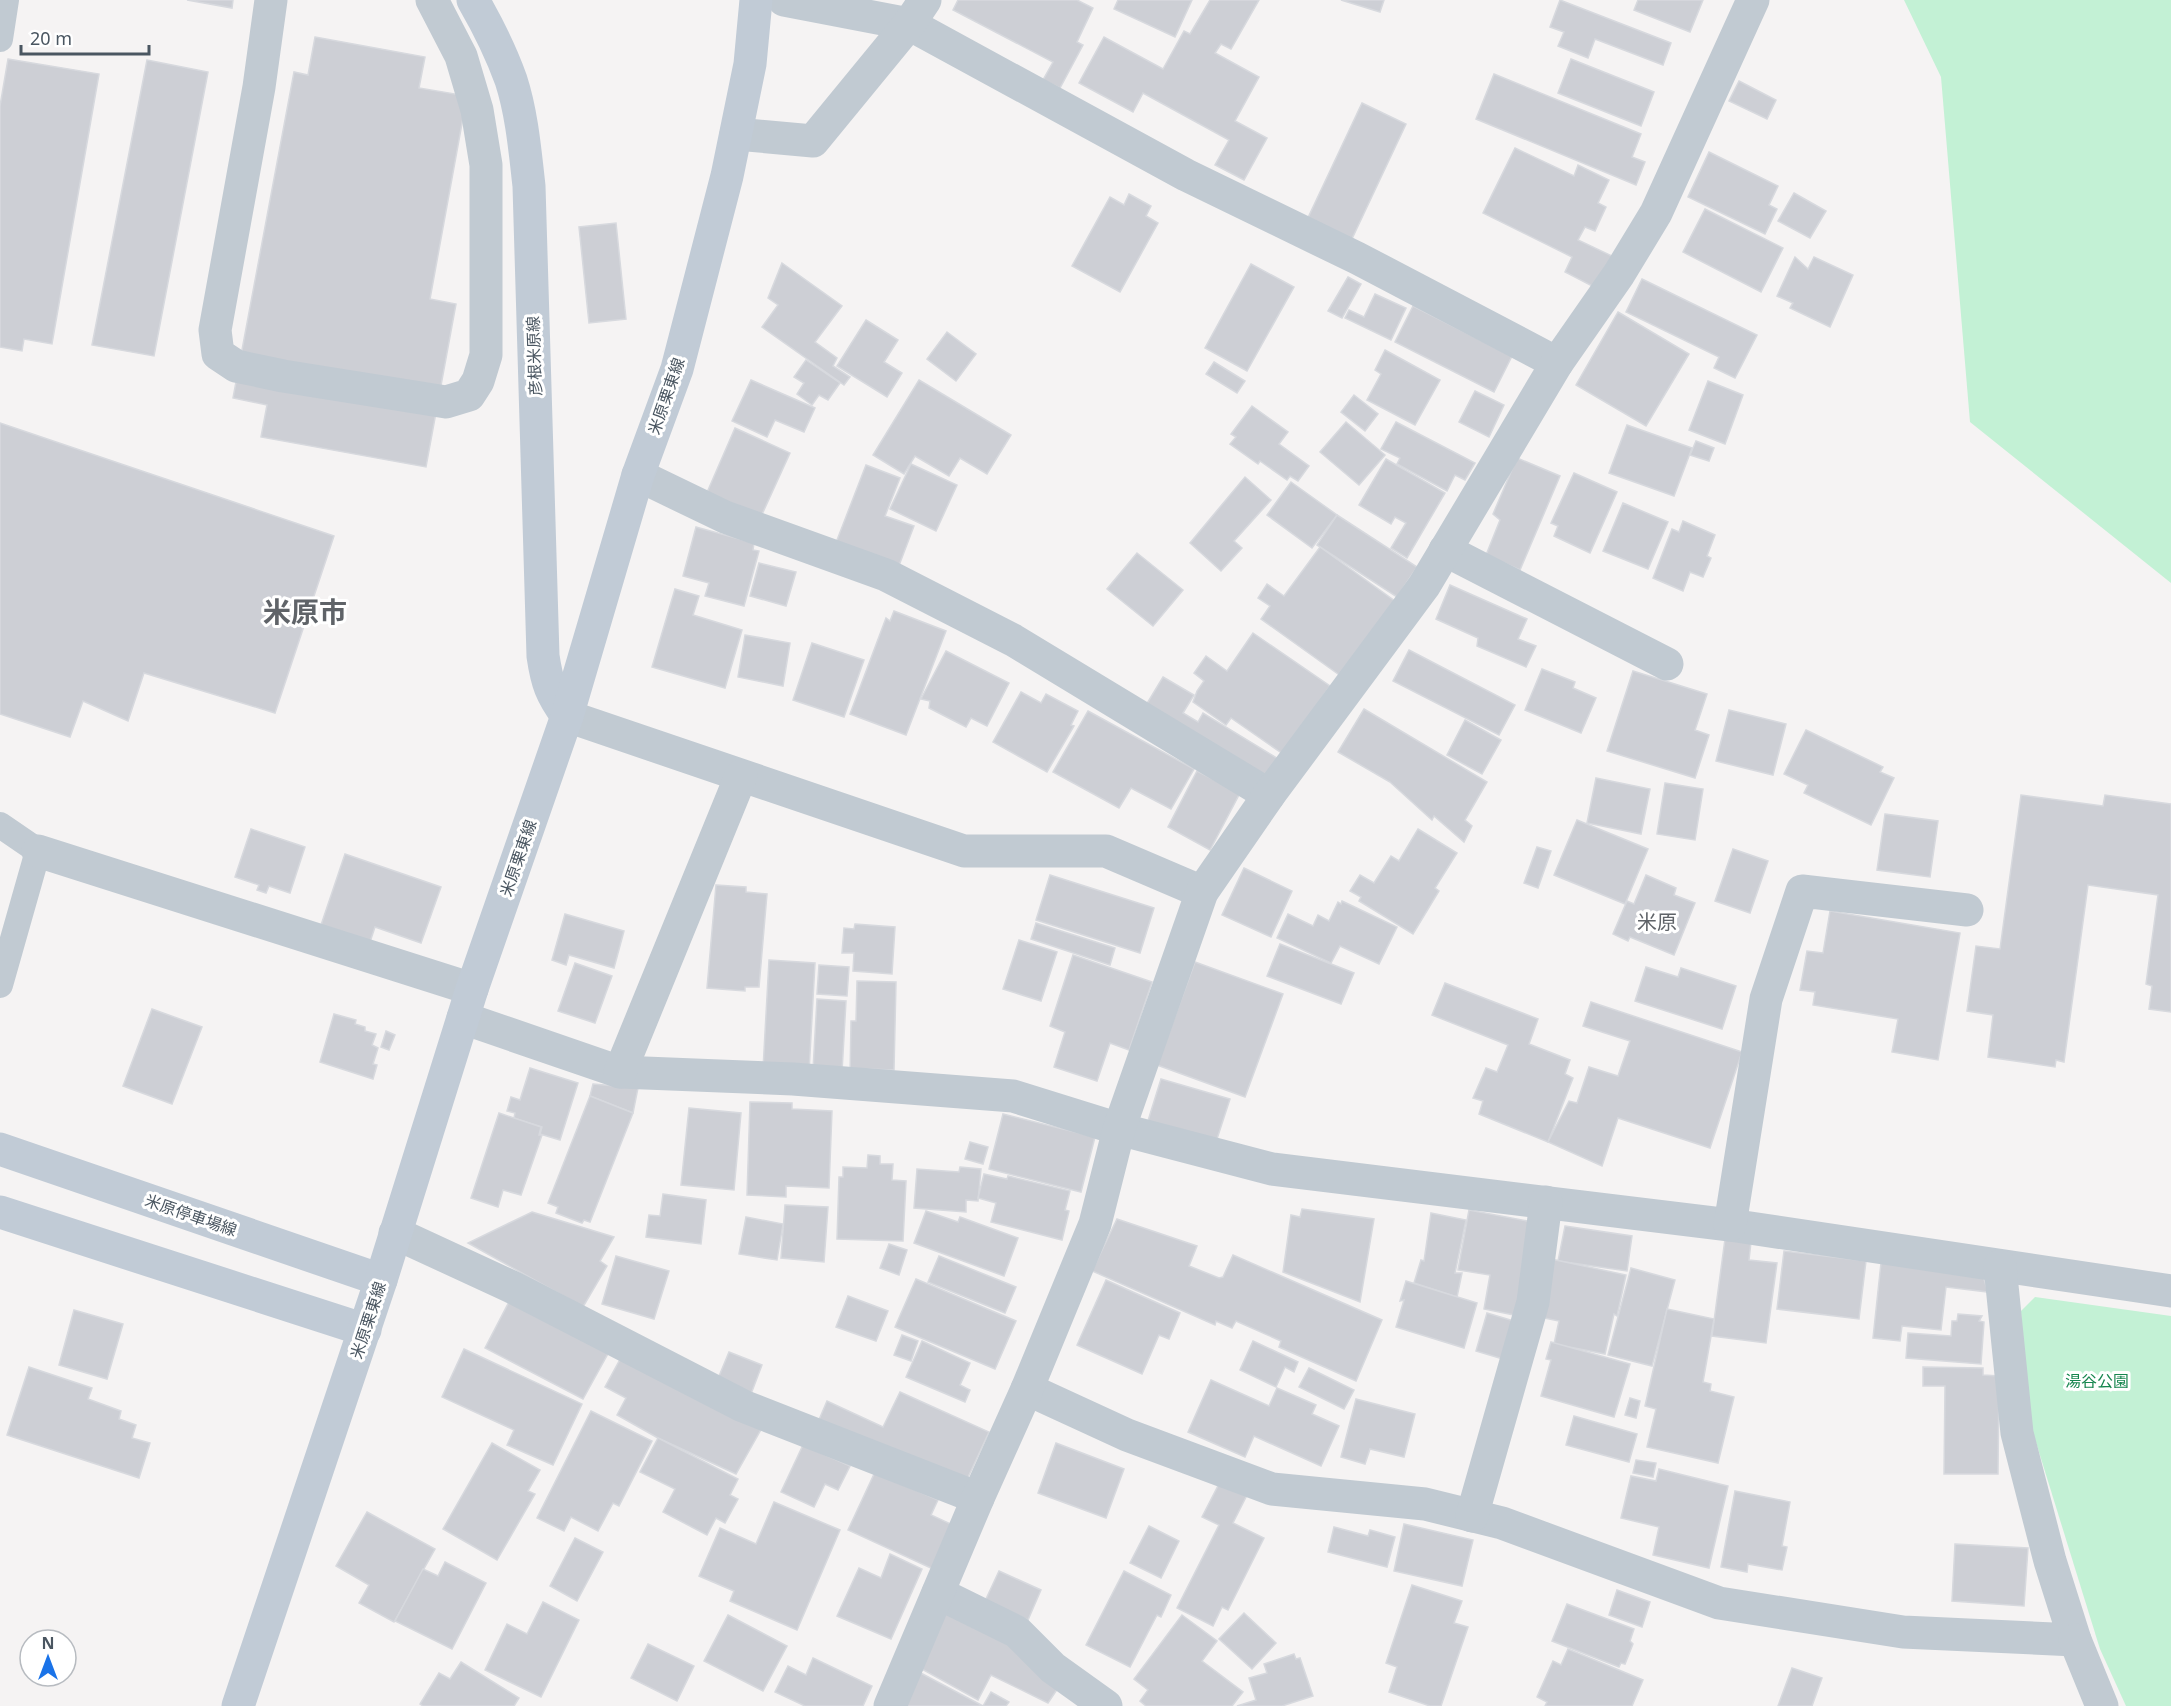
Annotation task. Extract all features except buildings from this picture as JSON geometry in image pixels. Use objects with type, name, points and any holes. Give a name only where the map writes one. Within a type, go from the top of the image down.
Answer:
[{"type":"main road","name":"彦根米原線","points":[[473,0],[493,36],[511,82],[522,132],[529,186],[543,656],[546,677],[553,696],[567,716]]},
{"type":"main road","name":"米原栗東線","points":[[238,1706],[365,1330],[468,1004],[567,716],[638,475],[677,369],[736,134],[750,64],[756,0]]},
{"type":"main road","name":"米原停車場線","points":[[0,1149],[381,1280]]},
{"type":"main road","points":[[0,1212],[365,1330]]},
{"type":"street","points":[[271,0],[259,87],[215,330],[218,354],[236,366],[283,376],[446,402],[469,395],[478,381],[486,355],[486,165],[477,110],[461,56],[432,0]]},
{"type":"street","points":[[784,0],[917,12],[1186,175],[1357,258],[1557,363]]},
{"type":"street","points":[[890,1706],[1027,1389],[1095,1224],[1119,1129],[1202,892],[1269,795],[1424,586],[1557,363],[1619,274],[1656,213],[1753,0]]},
{"type":"street","points":[[736,134],[813,141],[917,12]]},
{"type":"street","points":[[638,475],[725,517],[897,580],[1013,640],[1269,795]]},
{"type":"street","points":[[1445,550],[1667,664]]},
{"type":"street","points":[[567,716],[964,851],[1106,851],[1202,892]]},
{"type":"street","points":[[620,1072],[741,776]]},
{"type":"street","points":[[38,851],[468,1004],[620,1072],[793,1079],[1013,1096],[1119,1129],[1272,1168],[1730,1225],[2171,1291]]},
{"type":"street","points":[[1730,1225],[1766,999],[1802,891],[1967,910]]},
{"type":"street","points":[[1472,1516],[1533,1302],[1546,1202]]},
{"type":"street","points":[[395,1233],[512,1287],[743,1406],[978,1498]]},
{"type":"street","points":[[2000,1266],[2017,1433],[2050,1562],[2075,1640],[2102,1706]]},
{"type":"street","points":[[1027,1389],[1127,1436],[1272,1489],[1425,1504],[1502,1523],[1719,1603],[1903,1632],[2075,1640]]},
{"type":"street","points":[[938,1593],[1017,1632],[1053,1668],[1106,1706]]},
{"type":"lane","points":[[0,39],[6,0]]},
{"type":"lane","points":[[0,825],[38,851],[0,985]]},
{"type":"green space","points":[[1904,0],[2171,0],[2171,583],[1970,422],[1941,77]]},
{"type":"green space","name":"湯谷公園","points":[[2035,1297],[2171,1316],[2171,1706],[2126,1706],[2100,1649],[2025,1407],[2021,1311]]},
{"type":"district","name":"米原市","points":[[305,611]]},
{"type":"district","name":"米原","points":[[1657,921]]}]
